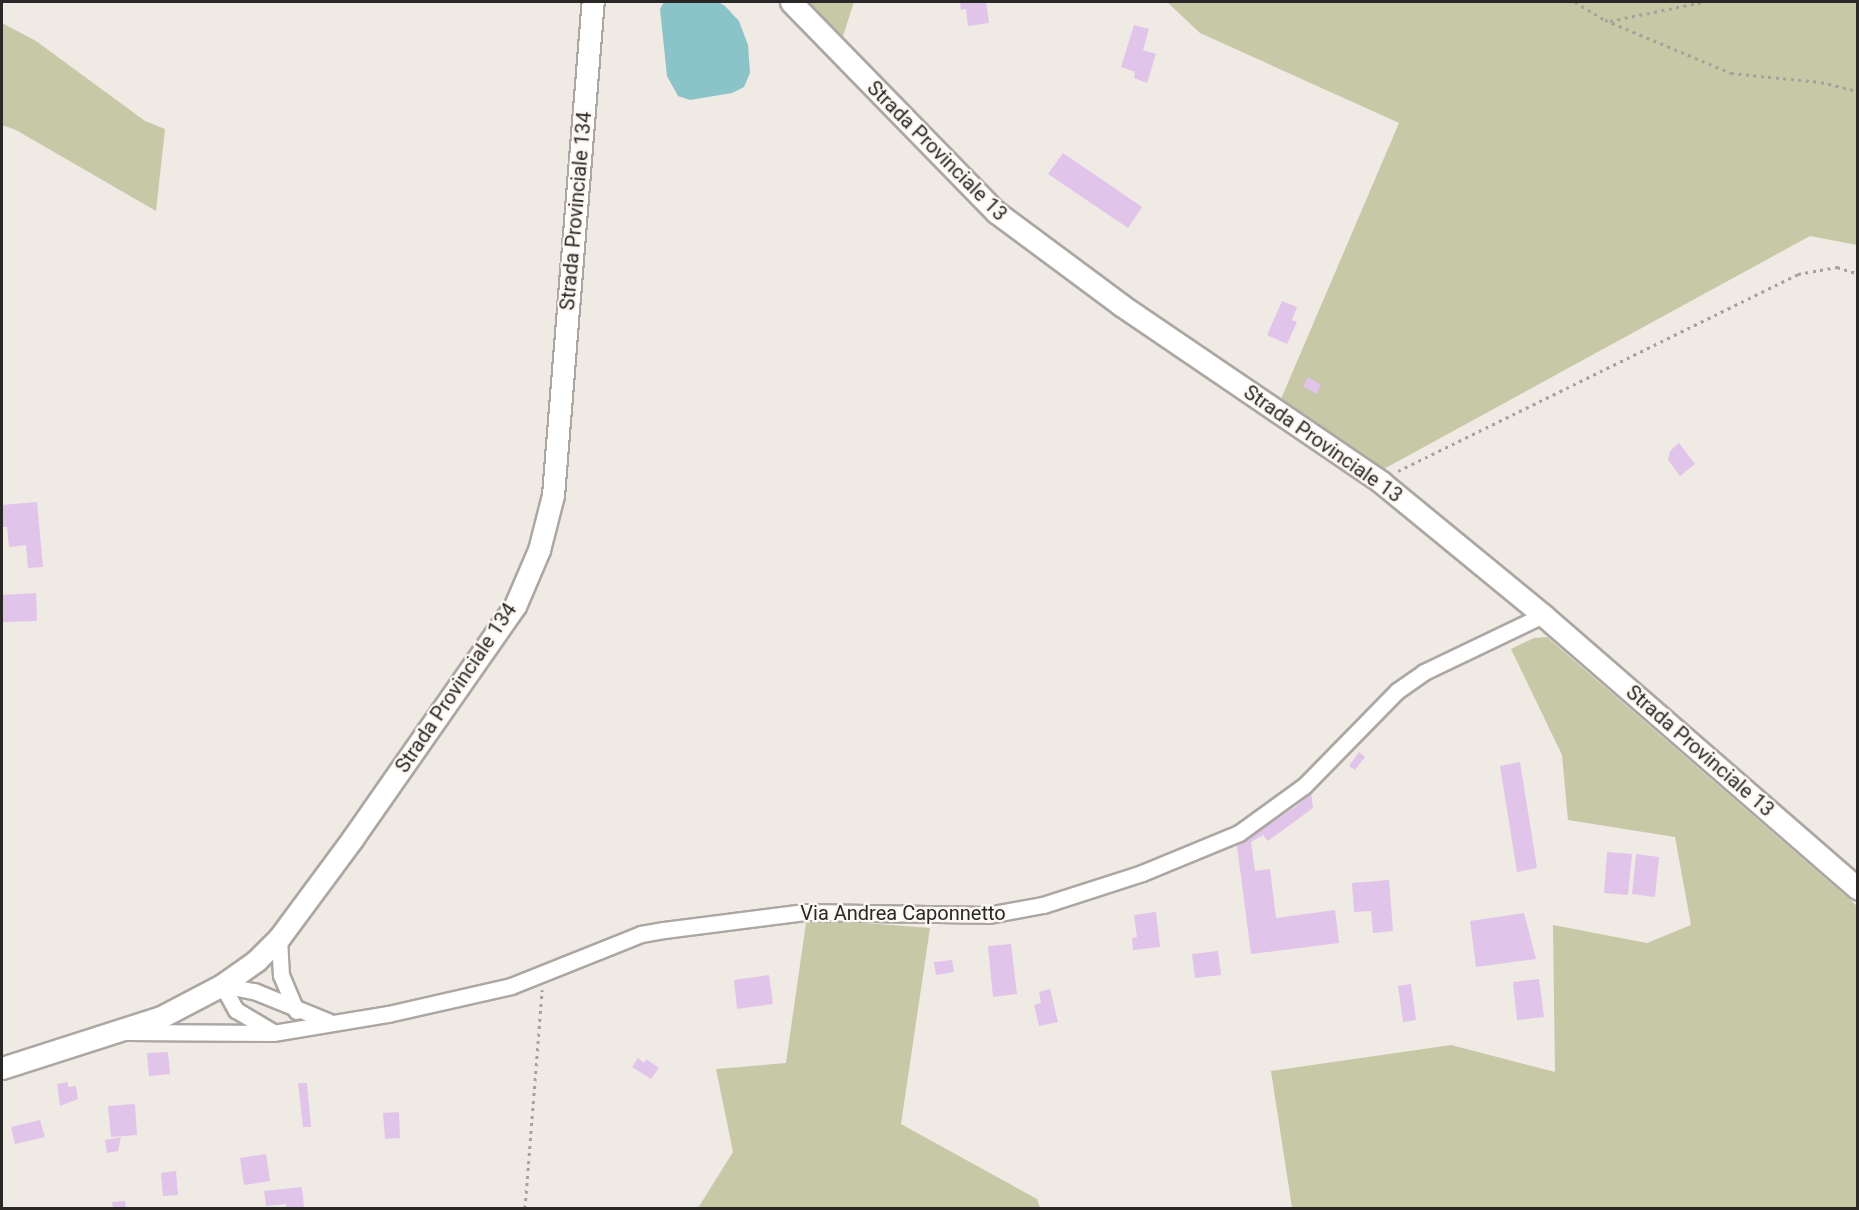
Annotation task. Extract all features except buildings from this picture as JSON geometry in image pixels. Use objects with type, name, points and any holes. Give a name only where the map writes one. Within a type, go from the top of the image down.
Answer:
[{"type":"main road","name":"Strada Provinciale 134","points":[[2,1068],[161,1017],[222,985],[256,961],[279,938],[353,838],[515,606],[539,550],[553,495],[594,2]]},
{"type":"main road","name":"Strada Provinciale 13","points":[[790,2],[996,212],[1121,305],[1381,482],[1544,615],[1857,889]]},
{"type":"street","name":"Via Andrea Caponnetto","points":[[120,1031],[273,1033],[334,1023],[422,1006],[543,976],[641,934],[664,930],[805,912],[953,916],[1008,913],[1142,873],[1202,850],[1266,816],[1304,786],[1397,691],[1424,672],[1544,615]]},
{"type":"street","points":[[279,938],[281,975],[296,1011]]},
{"type":"street","points":[[222,985],[254,991],[296,1011],[334,1023]]},
{"type":"street","points":[[222,985],[236,1010],[273,1033]]},
{"type":"path","points":[[1575,2],[1608,21],[1731,73],[1821,82],[1857,91]]},
{"type":"path","points":[[1608,21],[1702,2]]},
{"type":"path","points":[[1381,482],[1798,274],[1837,267],[1857,274]]},
{"type":"path","points":[[525,1209],[543,976]]},
{"type":"green space","points":[[807,2],[854,2],[843,36],[814,9]]},
{"type":"green space","points":[[1167,2],[1857,2],[1857,245],[1810,236],[1382,470],[1281,399],[1399,123],[1200,33]]},
{"type":"green space","points":[[2,23],[36,41],[145,121],[165,129],[156,211],[16,130],[2,125]]},
{"type":"green space","points":[[1547,637],[1857,906],[1857,1208],[1292,1208],[1271,1071],[1451,1045],[1555,1072],[1553,925],[1647,943],[1691,925],[1675,837],[1568,820],[1562,755],[1511,649],[1534,638]]},
{"type":"green space","points":[[826,920],[930,928],[901,1124],[1037,1199],[1040,1208],[698,1208],[733,1152],[716,1069],[786,1063],[806,923]]},
{"type":"water","points":[[664,2],[718,2],[725,6],[739,21],[748,45],[750,73],[744,87],[732,93],[690,100],[678,96],[667,76],[660,9]]}]
